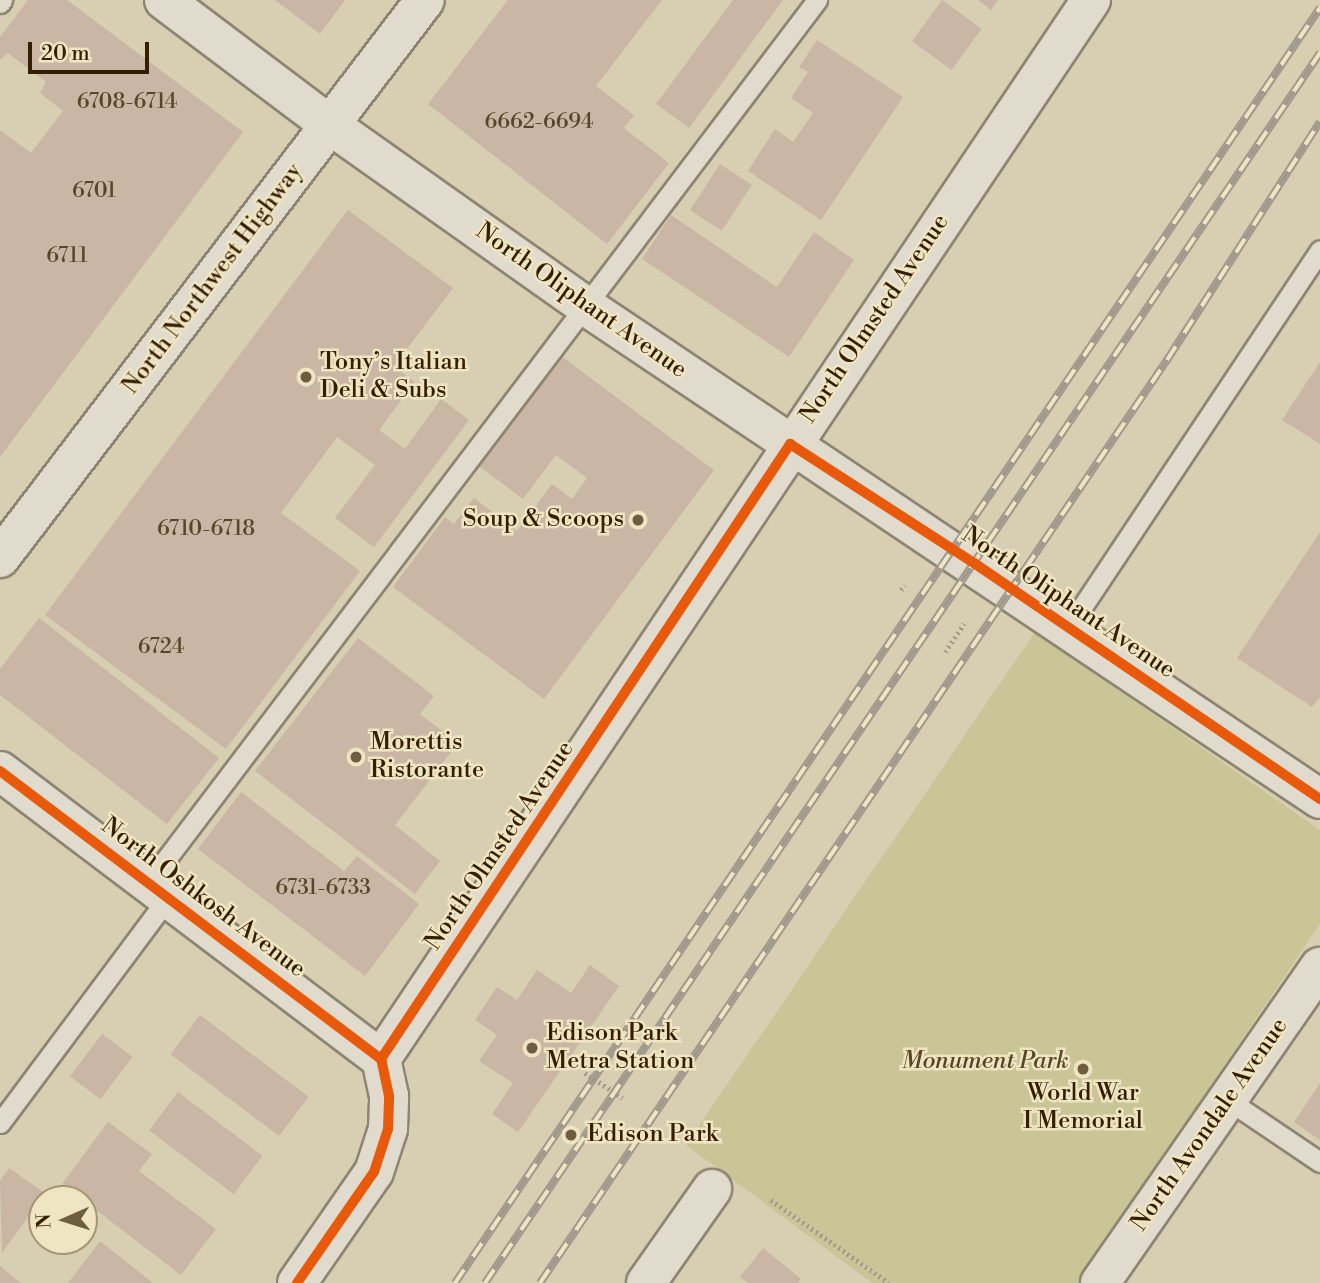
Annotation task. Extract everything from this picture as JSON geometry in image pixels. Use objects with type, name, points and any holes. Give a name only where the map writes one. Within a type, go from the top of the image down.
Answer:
[{"type":"street","name":"North Oliphant Avenue","points":[[164,0],[330,125],[584,305],[1320,799]]},
{"type":"street","name":"North Northwest Highway","points":[[0,558],[425,0]]},
{"type":"street","name":"North Olmsted Avenue","points":[[381,1059],[790,444],[1091,0]]},
{"type":"street","name":"North Oshkosh Avenue","points":[[0,771],[381,1059]]},
{"type":"street","name":"North Avondale Avenue","points":[[1100,1283],[1320,967]]},
{"type":"street","points":[[297,1283],[374,1172],[388,1129],[389,1096],[381,1059]]},
{"type":"street","points":[[646,1283],[712,1189]]},
{"type":"lane","points":[[0,1123],[158,890],[584,305],[817,0]]},
{"type":"lane","points":[[1068,628],[1320,250]]},
{"type":"lane","points":[[1228,1100],[1320,1162]]},
{"type":"path","points":[[901,590],[905,584]]},
{"type":"path","points":[[945,652],[964,624]]},
{"type":"path","points":[[585,1073],[622,1098]]},
{"type":"path","points":[[771,1200],[889,1283]]},
{"type":"green space","name":"Monument Park","points":[[1035,632],[1320,830],[1320,924],[1077,1283],[872,1283],[686,1145]]},
{"type":"building","points":[[28,0],[67,0],[243,132],[0,457],[0,130],[31,153],[63,111],[40,93],[46,82],[8,53],[0,60],[0,37]]},
{"type":"building","points":[[275,0],[345,0],[320,34]]},
{"type":"building","points":[[508,0],[662,0],[596,86],[634,115],[624,128],[669,163],[607,244],[428,104]]},
{"type":"building","points":[[733,0],[783,0],[689,128],[656,104]]},
{"type":"building","points":[[942,0],[982,29],[952,70],[912,41]]},
{"type":"building","points":[[978,0],[998,0],[991,10]]},
{"type":"building","points":[[817,40],[903,97],[821,220],[748,171],[775,129],[793,142],[813,113],[791,98],[808,72],[799,67]]},
{"type":"building","points":[[720,164],[752,185],[722,231],[690,210]]},
{"type":"building","points":[[348,210],[453,288],[394,366],[415,382],[379,430],[405,449],[441,399],[469,420],[374,547],[335,518],[375,465],[337,437],[281,513],[360,571],[226,749],[45,615]]},
{"type":"building","points":[[671,215],[777,287],[814,232],[854,260],[789,357],[642,259]]},
{"type":"building","points":[[557,353],[714,470],[544,699],[393,587],[445,517],[454,524],[474,498],[517,531],[552,484],[572,499],[587,478],[556,455],[523,499],[475,463]]},
{"type":"building","points":[[1320,362],[1320,444],[1282,420]]},
{"type":"building","points":[[1320,532],[1320,697],[1312,707],[1237,658]]},
{"type":"building","points":[[39,618],[219,758],[167,824],[0,695],[0,669]]},
{"type":"building","name":"Morettis Ristorante","points":[[358,638],[434,696],[420,714],[458,743],[395,825],[440,861],[415,894],[255,771]]},
{"type":"building","points":[[241,792],[344,871],[357,856],[419,904],[365,976],[198,849]]},
{"type":"building","name":"Edison Park Metra Station","points":[[590,965],[619,986],[518,1132],[492,1114],[513,1083],[479,1061],[497,1035],[475,1020],[497,987],[517,1000],[537,970],[571,993]]},
{"type":"building","points":[[200,1015],[309,1097],[279,1136],[171,1054]]},
{"type":"building","points":[[102,1034],[132,1057],[100,1099],[70,1076]]},
{"type":"building","points":[[1320,1083],[1320,1140],[1294,1122]]},
{"type":"building","points":[[178,1092],[263,1156],[234,1194],[149,1130]]},
{"type":"building","points":[[108,1122],[152,1154],[139,1171],[216,1229],[181,1275],[98,1212],[98,1185],[62,1184]]},
{"type":"building","points":[[9,1168],[33,1185],[28,1185],[28,1217],[2,1253],[0,1181]]},
{"type":"building","points":[[100,1241],[153,1283],[68,1283],[89,1255],[98,1255]]},
{"type":"building","points":[[763,1248],[801,1279],[798,1283],[748,1283],[740,1277]]},
{"type":"building","points":[[0,1266],[21,1283],[0,1283]]},
{"type":"railway","points":[[455,1283],[1320,8]]},
{"type":"railway","points":[[485,1283],[1320,53]]},
{"type":"railway","points":[[540,1283],[1167,360],[1320,122]]},
{"type":"cycle path","points":[[297,1283],[374,1172],[388,1129],[389,1096],[381,1059],[790,444],[974,563],[1320,799]]},
{"type":"cycle path","points":[[0,771],[381,1059]]},
{"type":"place","name":"Tony’s Italian Deli & Subs","points":[[306,377]]},
{"type":"place","name":"Soup & Scoops","points":[[638,520]]},
{"type":"place","name":"Morettis Ristorante","points":[[356,757]]},
{"type":"place","name":"Edison Park Metra Station","points":[[532,1048]]},
{"type":"place","name":"World War I Memorial","points":[[1083,1069]]},
{"type":"place","name":"Edison Park","points":[[571,1135]]}]
